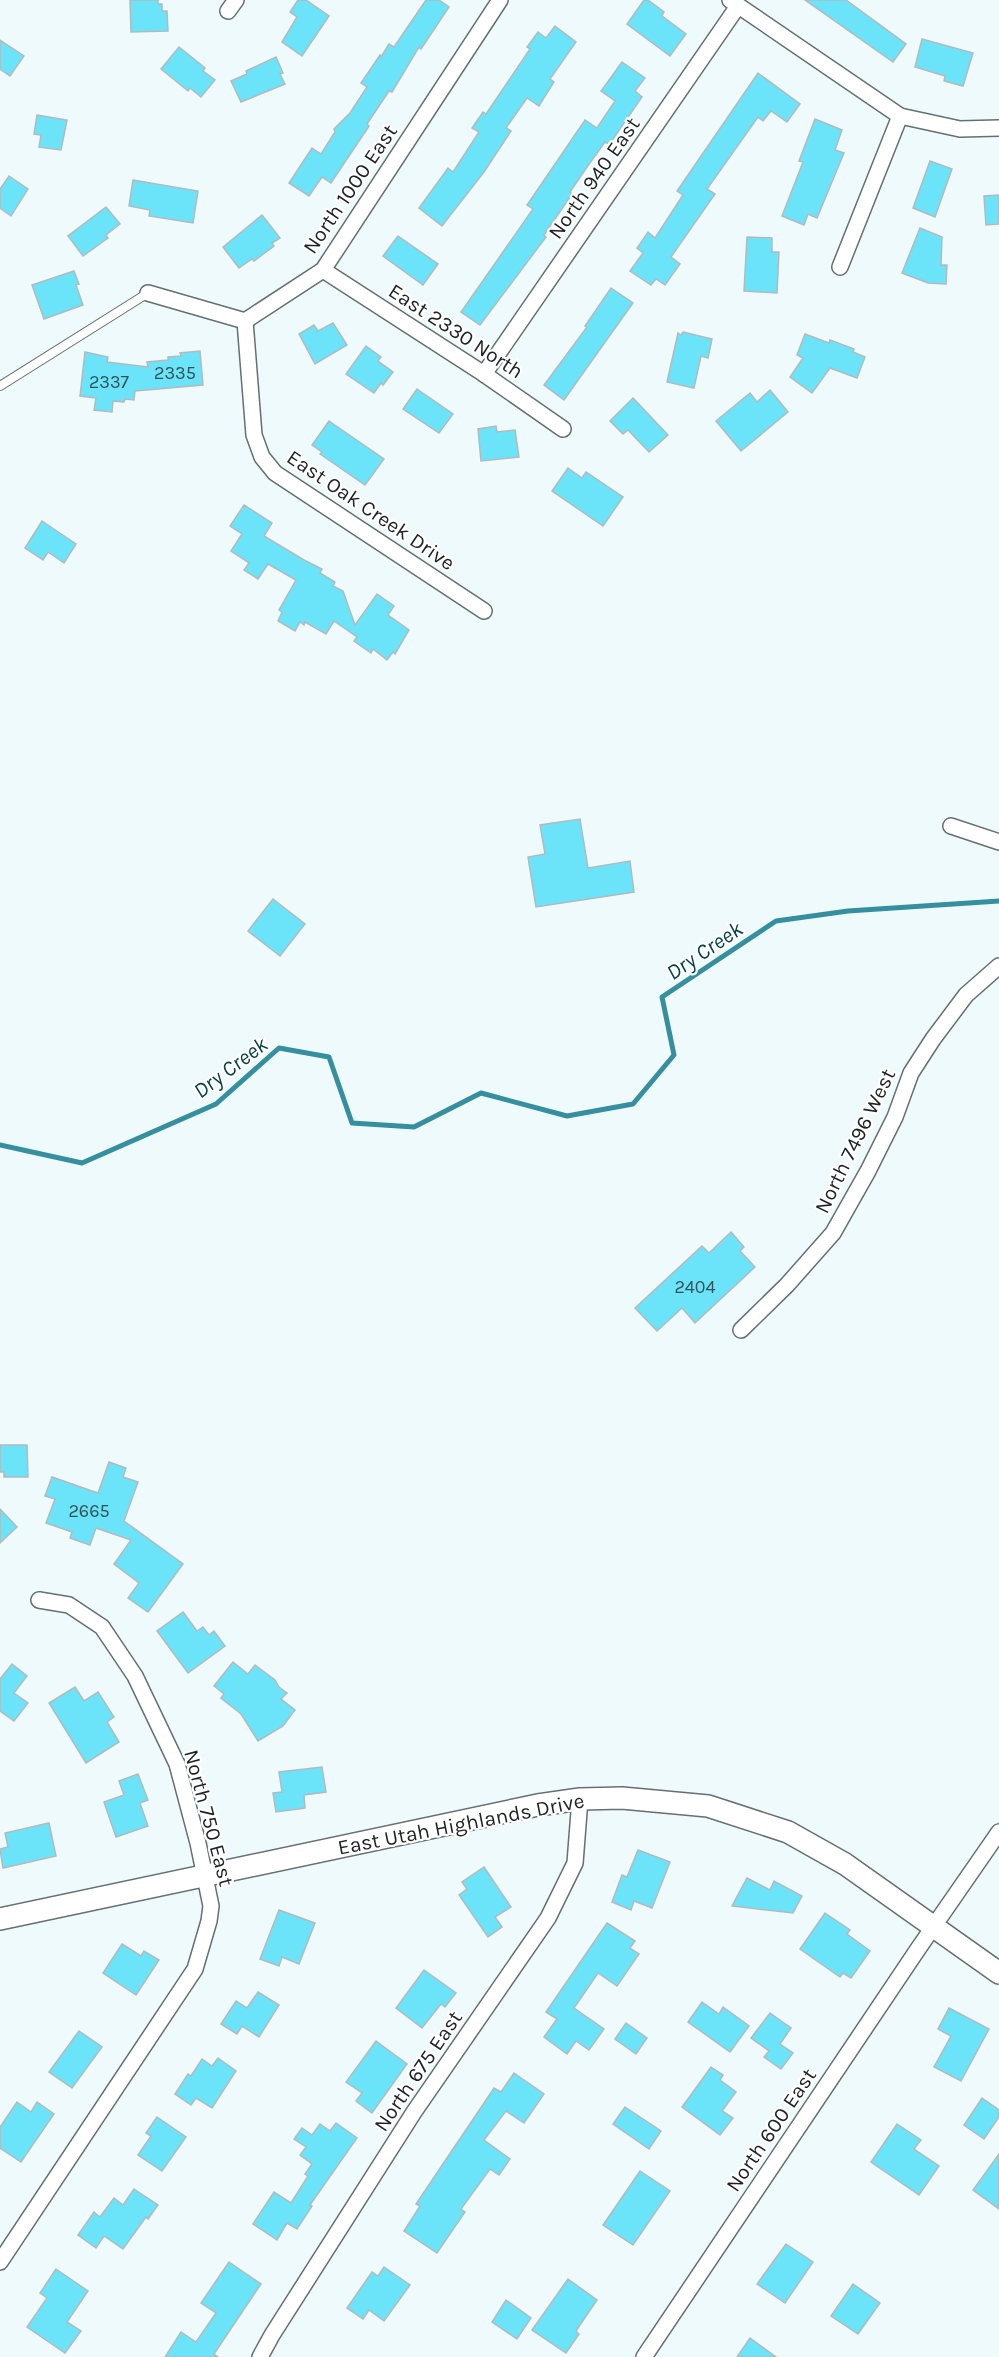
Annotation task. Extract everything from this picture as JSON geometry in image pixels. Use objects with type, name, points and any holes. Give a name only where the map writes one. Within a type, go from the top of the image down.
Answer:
[{"type":"street","name":"North 1000 East","points":[[245,321],[323,270],[500,0]]},
{"type":"street","points":[[734,3],[900,116],[960,129],[999,128]]},
{"type":"street","name":"North 940 East","points":[[484,374],[734,3]]},
{"type":"street","points":[[840,267],[900,116]]},
{"type":"street","name":"East 2330 North","points":[[323,270],[484,374],[563,429]]},
{"type":"street","points":[[148,293],[245,321]]},
{"type":"street","name":"East Oak Creek Drive","points":[[245,321],[254,435],[262,457],[275,473],[484,611]]},
{"type":"street","points":[[951,826],[999,842]]},
{"type":"street","name":"North 7496 West","points":[[741,1330],[787,1285],[833,1233],[868,1172],[895,1117],[916,1065],[966,995],[999,966]]},
{"type":"street","name":"North 750 East","points":[[0,2262],[195,1969],[211,1906],[177,1764],[135,1676],[102,1628],[69,1605],[39,1600]]},
{"type":"street","name":"East Utah Highlands Drive","points":[[0,1919],[538,1805],[580,1799],[622,1798],[708,1806],[788,1832],[845,1864],[999,1973]]},
{"type":"street","name":"North 675 East","points":[[260,2357],[414,2112],[548,1918],[575,1863],[580,1799]]},
{"type":"street","name":"North 600 East","points":[[644,2357],[999,1832]]},
{"type":"lane","points":[[0,386],[148,293]]},
{"type":"building","points":[[130,0],[158,0],[158,4],[162,4],[162,11],[167,11],[168,31],[131,32]]},
{"type":"building","points":[[298,0],[306,0],[329,16],[302,56],[282,42],[297,17],[290,12]]},
{"type":"building","points":[[426,0],[439,0],[449,7],[421,49],[419,47],[392,92],[389,91],[331,183],[322,177],[309,196],[289,183],[312,148],[321,154],[335,132],[334,129],[350,113],[367,87],[361,83],[380,55],[381,57],[389,44],[394,47]]},
{"type":"building","points":[[644,0],[648,0],[664,12],[662,16],[686,34],[670,56],[627,24]]},
{"type":"building","points":[[805,0],[846,0],[906,44],[893,62]]},
{"type":"building","points":[[555,26],[576,42],[550,79],[554,82],[539,106],[527,98],[506,128],[511,131],[484,172],[442,226],[419,208],[448,168],[453,172],[479,132],[472,128],[483,112],[486,114],[530,49],[527,47],[538,32],[546,38]]},
{"type":"building","points":[[922,39],[973,53],[963,86],[944,81],[945,76],[915,67]]},
{"type":"building","points":[[0,40],[24,56],[10,76],[0,69]]},
{"type":"building","points":[[179,47],[205,68],[203,71],[215,80],[201,97],[190,88],[188,91],[161,69]]},
{"type":"building","points":[[276,57],[285,84],[241,102],[231,81]]},
{"type":"building","points":[[622,62],[645,78],[635,91],[642,97],[609,145],[605,142],[587,167],[544,235],[546,237],[480,325],[461,312],[533,209],[527,205],[585,120],[597,128],[615,101],[601,91]]},
{"type":"building","points":[[758,73],[800,104],[787,122],[771,111],[763,121],[758,117],[707,189],[715,194],[671,257],[680,264],[665,285],[656,279],[651,285],[630,271],[643,253],[637,248],[648,232],[655,238],[683,195],[677,191]]},
{"type":"building","points":[[37,115],[67,120],[61,150],[39,147],[41,135],[34,134]]},
{"type":"building","points":[[815,119],[842,130],[835,150],[844,153],[817,218],[808,214],[804,225],[782,216],[803,162],[799,161]]},
{"type":"building","points":[[930,161],[952,169],[935,217],[913,208]]},
{"type":"building","points":[[9,176],[28,189],[11,216],[0,208],[0,189]]},
{"type":"building","points":[[133,180],[198,191],[193,223],[149,216],[150,210],[129,206]]},
{"type":"building","points":[[999,195],[999,224],[986,225],[984,196]]},
{"type":"building","points":[[106,207],[120,224],[106,235],[108,238],[83,256],[68,236]]},
{"type":"building","points":[[262,215],[280,238],[272,243],[274,246],[254,261],[252,259],[239,268],[223,247]]},
{"type":"building","points":[[920,228],[942,237],[941,265],[947,265],[946,284],[928,283],[902,273]]},
{"type":"building","points":[[398,236],[438,264],[423,285],[383,256]]},
{"type":"building","points":[[747,237],[772,238],[772,252],[779,252],[777,293],[744,291]]},
{"type":"building","points":[[74,271],[83,305],[44,319],[32,285]]},
{"type":"building","points":[[611,288],[633,303],[564,400],[544,385],[587,327],[585,326]]},
{"type":"building","points":[[333,323],[347,345],[315,364],[299,334],[314,325],[318,331]]},
{"type":"building","points":[[683,332],[712,339],[708,358],[701,356],[694,388],[667,382],[678,333],[681,335]]},
{"type":"building","points":[[805,334],[854,349],[853,352],[865,357],[857,378],[830,368],[812,393],[790,377],[803,358],[797,355]]},
{"type":"building","points":[[366,346],[381,357],[378,361],[393,372],[374,393],[346,374]]},
{"type":"building","points":[[200,351],[203,385],[135,391],[134,400],[113,401],[112,412],[94,410],[96,398],[80,396],[85,352],[108,357],[107,362],[148,367],[147,362],[168,360],[168,357],[181,356],[180,353]]},
{"type":"building","points":[[417,389],[453,414],[439,433],[403,409]]},
{"type":"building","points":[[770,390],[788,412],[741,451],[716,421],[750,393],[757,402]]},
{"type":"building","points":[[633,398],[668,435],[649,452],[628,430],[623,434],[610,421]]},
{"type":"building","points":[[329,421],[384,459],[365,485],[320,454],[322,452],[312,445]]},
{"type":"building","points":[[496,426],[497,432],[515,430],[519,457],[481,461],[478,429]]},
{"type":"building","points":[[568,468],[582,478],[586,472],[623,497],[603,526],[552,491]]},
{"type":"building","points":[[244,505],[272,523],[264,536],[322,569],[320,573],[335,582],[333,586],[343,591],[355,625],[377,594],[394,606],[388,615],[409,630],[395,654],[393,652],[387,660],[373,649],[371,653],[354,641],[357,637],[334,621],[326,634],[305,622],[304,625],[300,622],[295,631],[278,621],[282,612],[279,610],[296,580],[268,564],[258,579],[244,570],[249,563],[231,551],[242,534],[230,526]]},
{"type":"building","points":[[42,521],[76,544],[64,563],[48,552],[43,560],[25,548]]},
{"type":"building","points":[[580,819],[588,868],[630,861],[634,892],[536,907],[528,857],[545,854],[540,825]]},
{"type":"building","points":[[273,899],[305,924],[280,956],[248,931]]},
{"type":"building","points":[[731,1232],[744,1247],[740,1251],[755,1267],[695,1323],[682,1308],[657,1331],[635,1308],[702,1246],[709,1253]]},
{"type":"building","points":[[0,1445],[27,1445],[28,1477],[4,1477],[4,1472],[0,1472]]},
{"type":"building","points":[[109,1462],[126,1468],[123,1477],[138,1482],[124,1521],[183,1564],[148,1612],[128,1598],[139,1583],[114,1564],[131,1540],[96,1528],[90,1545],[70,1538],[72,1532],[46,1523],[55,1499],[45,1496],[52,1477],[98,1493]]},
{"type":"building","points":[[0,1509],[17,1527],[0,1543]]},
{"type":"building","points":[[183,1612],[197,1631],[203,1627],[209,1635],[214,1631],[225,1646],[188,1673],[157,1631]]},
{"type":"building","points":[[233,1662],[248,1674],[255,1665],[275,1680],[279,1687],[287,1693],[281,1699],[295,1710],[283,1726],[258,1741],[241,1714],[221,1698],[224,1694],[214,1686]]},
{"type":"building","points":[[12,1664],[27,1676],[14,1693],[28,1703],[14,1721],[0,1711],[0,1679]]},
{"type":"building","points":[[75,1687],[84,1701],[98,1692],[114,1717],[107,1722],[119,1742],[86,1763],[49,1703]]},
{"type":"building","points":[[322,1767],[326,1792],[304,1795],[305,1808],[276,1812],[273,1793],[282,1792],[279,1772]]},
{"type":"building","points":[[138,1774],[148,1800],[140,1803],[148,1826],[116,1837],[104,1802],[124,1795],[119,1781]]},
{"type":"building","points":[[49,1823],[56,1856],[3,1868],[0,1849],[8,1847],[5,1833]]},
{"type":"building","points":[[638,1850],[670,1862],[652,1908],[634,1901],[631,1910],[612,1902],[622,1875],[627,1877]]},
{"type":"building","points":[[484,1867],[511,1907],[495,1917],[502,1927],[488,1937],[459,1895],[467,1889],[462,1882]]},
{"type":"building","points":[[747,1878],[770,1890],[774,1881],[802,1896],[793,1913],[732,1906]]},
{"type":"building","points":[[279,1910],[315,1923],[299,1964],[282,1957],[279,1966],[260,1959]]},
{"type":"building","points":[[825,1913],[850,1930],[847,1934],[870,1951],[851,1978],[843,1973],[840,1977],[800,1949]]},
{"type":"building","points":[[607,1923],[635,1941],[630,1948],[639,1954],[617,1986],[598,1973],[574,2008],[604,2029],[589,2050],[576,2041],[567,2054],[544,2037],[557,2019],[546,2012]]},
{"type":"building","points":[[122,1944],[141,1956],[144,1951],[159,1960],[136,1995],[103,1973]]},
{"type":"building","points":[[424,1970],[456,1993],[445,2007],[441,2004],[422,2028],[396,2008]]},
{"type":"building","points":[[258,1992],[279,2005],[259,2037],[242,2026],[237,2034],[221,2024],[236,2001],[247,2008]]},
{"type":"building","points":[[702,2002],[719,2014],[723,2007],[749,2026],[730,2052],[688,2022]]},
{"type":"building","points":[[949,2008],[989,2029],[961,2081],[934,2067],[951,2036],[938,2029]]},
{"type":"building","points":[[770,2013],[791,2028],[780,2044],[793,2053],[781,2069],[764,2057],[769,2051],[751,2038]]},
{"type":"building","points":[[626,2023],[647,2038],[636,2054],[615,2039]]},
{"type":"building","points":[[79,2031],[102,2047],[72,2088],[49,2072]]},
{"type":"building","points":[[376,2041],[407,2064],[372,2113],[356,2101],[362,2093],[346,2082]]},
{"type":"building","points":[[218,2058],[236,2071],[212,2108],[196,2098],[191,2105],[175,2094],[188,2074],[191,2076],[202,2059],[212,2066]]},
{"type":"building","points":[[711,2067],[723,2075],[720,2080],[736,2092],[722,2111],[733,2118],[720,2135],[682,2107]]},
{"type":"building","points":[[514,2073],[544,2094],[524,2123],[506,2111],[484,2140],[510,2159],[499,2175],[490,2169],[461,2209],[465,2212],[437,2253],[404,2231],[420,2206],[416,2204],[494,2088],[501,2092]]},
{"type":"building","points":[[982,2098],[999,2110],[999,2117],[984,2139],[964,2125]]},
{"type":"building","points":[[17,2102],[31,2112],[37,2102],[54,2114],[21,2162],[0,2148],[0,2127]]},
{"type":"building","points":[[625,2107],[661,2131],[649,2149],[613,2124]]},
{"type":"building","points":[[157,2117],[186,2137],[162,2171],[138,2155],[151,2136],[146,2133]]},
{"type":"building","points":[[336,2123],[357,2138],[310,2205],[312,2206],[297,2229],[287,2223],[277,2240],[253,2224],[274,2192],[291,2203],[308,2176],[305,2174],[312,2164],[300,2155],[306,2147],[294,2139],[302,2128],[312,2135],[320,2124],[330,2131]]},
{"type":"building","points":[[897,2124],[921,2140],[914,2149],[939,2166],[919,2195],[871,2162]]},
{"type":"building","points":[[999,2154],[999,2209],[973,2190]]},
{"type":"building","points":[[640,2171],[670,2191],[633,2245],[603,2225]]},
{"type":"building","points":[[134,2189],[158,2205],[148,2219],[146,2217],[123,2249],[104,2236],[96,2248],[78,2235],[94,2212],[100,2217],[114,2198],[123,2205]]},
{"type":"building","points":[[786,2244],[813,2262],[785,2303],[757,2284]]},
{"type":"building","points":[[229,2262],[261,2284],[214,2354],[218,2357],[165,2357],[181,2332],[196,2342],[216,2313],[201,2303]]},
{"type":"building","points":[[384,2267],[410,2285],[384,2321],[369,2310],[363,2319],[347,2308],[372,2272],[378,2276]]},
{"type":"building","points":[[56,2269],[88,2291],[67,2322],[81,2331],[65,2353],[27,2327],[47,2298],[40,2293]]},
{"type":"building","points":[[568,2279],[597,2300],[576,2331],[579,2334],[566,2353],[532,2330]]},
{"type":"building","points":[[853,2284],[880,2303],[858,2334],[831,2316]]},
{"type":"building","points":[[506,2300],[531,2318],[517,2339],[492,2322]]},
{"type":"building","points":[[750,2338],[776,2357],[737,2357]]},
{"type":"waterway","name":"Dry Creek","points":[[0,1145],[82,1163],[216,1104],[279,1048],[329,1057],[352,1123],[414,1127],[481,1093],[567,1116],[633,1104],[674,1055],[662,997],[776,921],[848,911],[999,901]]}]
